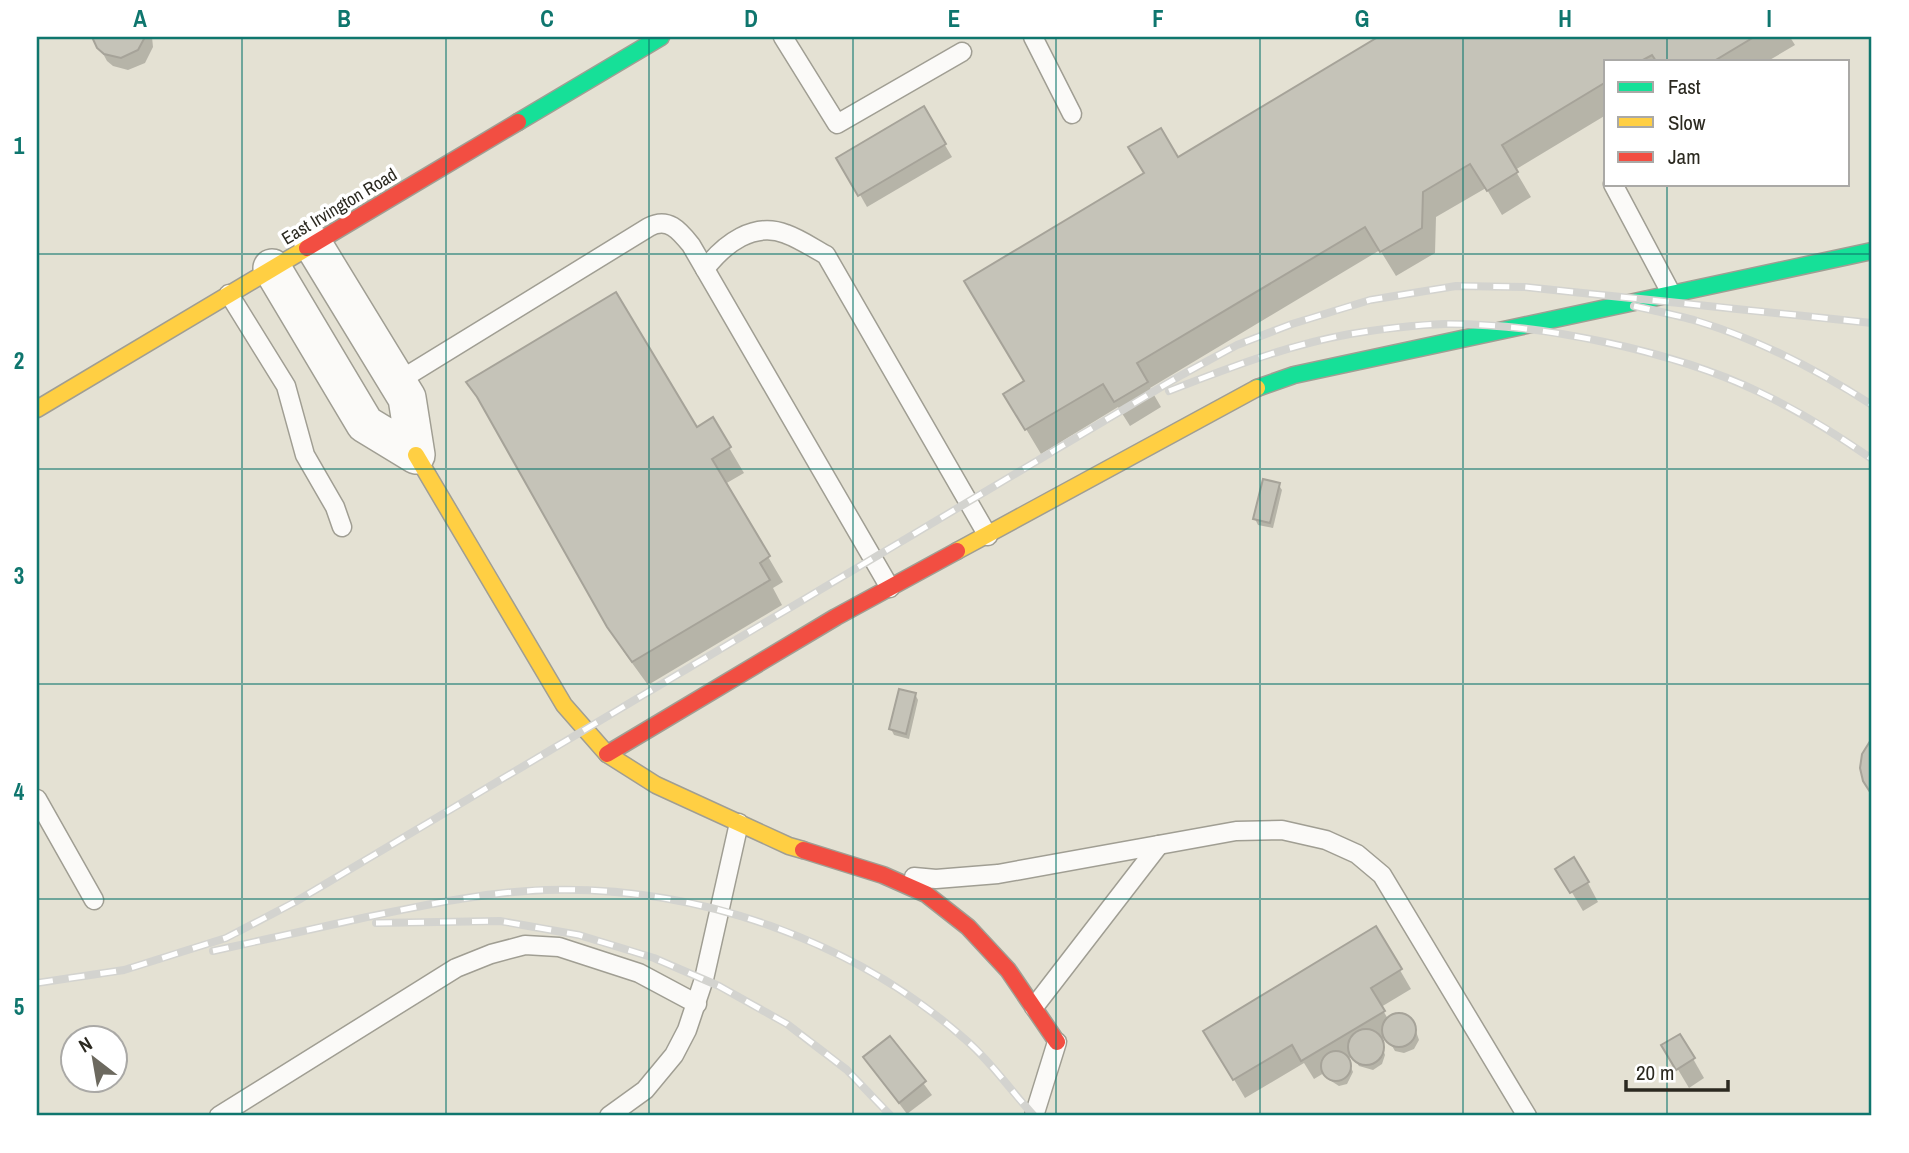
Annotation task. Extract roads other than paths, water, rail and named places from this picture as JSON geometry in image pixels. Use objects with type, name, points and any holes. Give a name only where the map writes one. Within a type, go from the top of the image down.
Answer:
[{"type":"street","name":"East Irvington Road","points":[[37,409],[661,37]]},
{"type":"street","points":[[313,244],[407,398],[416,455],[564,705],[607,754],[656,785],[789,846],[883,875],[926,894],[968,927],[1008,970],[1057,1042]]},
{"type":"street","points":[[607,754],[836,617],[1257,388],[1294,374],[1872,251]]},
{"type":"street","points":[[272,268],[365,424],[416,455]]},
{"type":"lane","points":[[783,37],[837,124],[962,52]]},
{"type":"lane","points":[[1033,37],[1072,114]]},
{"type":"lane","points":[[1614,186],[1672,295]]},
{"type":"lane","points":[[397,382],[658,222],[668,223],[680,232],[705,269],[890,588]]},
{"type":"lane","points":[[705,269],[719,250],[760,229],[785,233],[826,255],[988,536]]},
{"type":"lane","points":[[229,294],[286,386],[305,455],[335,507],[342,527]]},
{"type":"lane","points":[[37,799],[94,900]]},
{"type":"lane","points":[[609,1116],[645,1090],[674,1055],[697,1003],[739,823]]},
{"type":"lane","points":[[883,875],[936,879],[998,874],[1236,831],[1282,830],[1326,839],[1357,854],[1382,875],[1527,1116]]},
{"type":"lane","points":[[1034,1007],[1159,845]]},
{"type":"lane","points":[[219,1116],[456,968],[491,954],[525,945],[559,947],[639,973],[697,1003]]},
{"type":"lane","points":[[1034,1116],[1057,1042]]},
{"type":"railway","points":[[37,983],[124,970],[226,938],[295,902],[1178,377],[1237,345],[1292,324],[1370,300],[1456,286],[1525,287],[1872,323]]},
{"type":"railway","points":[[1634,306],[1697,321],[1743,337],[1809,368],[1872,405]]},
{"type":"railway","points":[[1169,391],[1281,351],[1350,334],[1445,324],[1522,328],[1647,352],[1725,377],[1803,415],[1872,459]]},
{"type":"railway","points":[[213,951],[411,908],[500,893],[545,890],[602,891],[659,897],[715,909],[770,926],[824,948],[875,974],[923,1005],[967,1041],[1034,1116]]},
{"type":"railway","points":[[376,923],[500,921],[579,935],[654,958],[719,986],[787,1024],[847,1070],[891,1116]]}]
